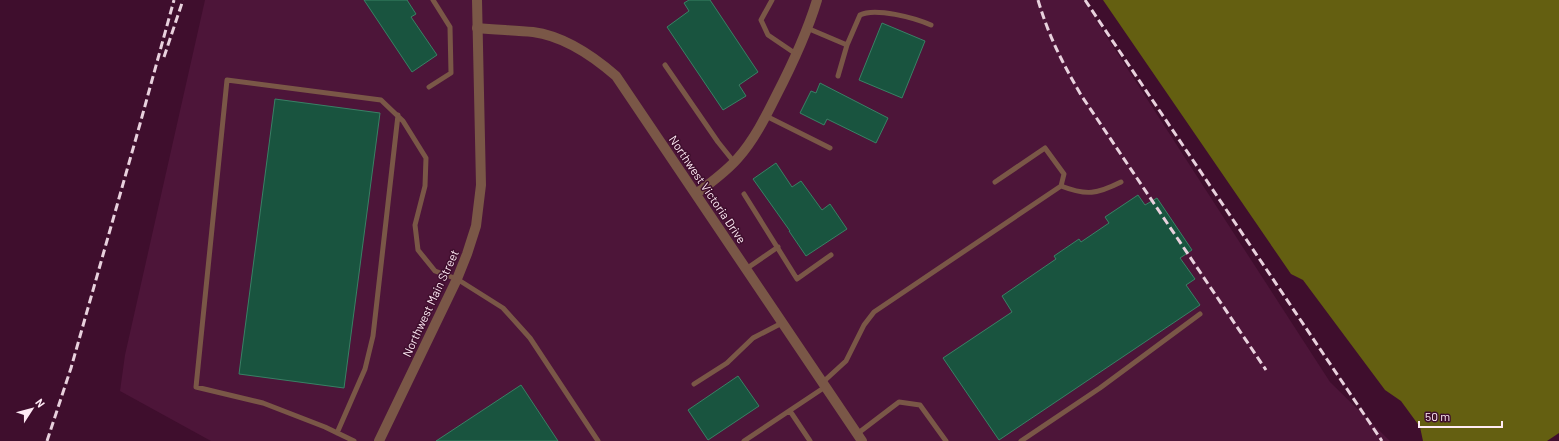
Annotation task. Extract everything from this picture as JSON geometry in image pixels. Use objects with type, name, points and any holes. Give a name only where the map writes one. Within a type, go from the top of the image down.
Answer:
[{"type":"street","name":"Northwest Main Street","points":[[379,441],[457,280],[476,226],[481,185],[477,0]]},
{"type":"street","points":[[696,194],[734,162],[759,130],[796,54],[817,0]]},
{"type":"street","name":"Northwest Victoria Drive","points":[[478,28],[534,32],[561,40],[584,52],[616,76],[859,437]]},
{"type":"lane","points":[[429,87],[451,72],[450,27],[434,0]]},
{"type":"lane","points":[[772,0],[761,20],[768,36],[796,54]]},
{"type":"lane","points":[[838,76],[847,45],[860,15],[865,12],[874,12],[917,19],[931,25]]},
{"type":"lane","points":[[807,28],[847,45]]},
{"type":"lane","points":[[665,65],[718,142],[734,162]]},
{"type":"lane","points":[[354,441],[263,403],[196,387],[227,80],[381,100],[398,115],[426,158],[426,186],[415,225],[418,250],[435,271],[457,280],[503,308],[530,338],[598,441]]},
{"type":"lane","points":[[337,433],[365,369],[372,336],[398,115]]},
{"type":"lane","points":[[766,116],[830,148]]},
{"type":"lane","points":[[744,441],[790,411],[824,385],[846,361],[864,326],[874,312],[1061,186],[1064,174],[1045,148],[995,182]]},
{"type":"lane","points":[[1061,186],[1075,192],[1095,193],[1121,182]]},
{"type":"lane","points":[[744,194],[797,279],[831,256]]},
{"type":"lane","points":[[746,269],[778,247]]},
{"type":"lane","points":[[1021,441],[1100,388],[1200,314]]},
{"type":"lane","points":[[694,384],[727,363],[753,338],[782,323]]},
{"type":"lane","points":[[859,437],[898,402],[920,405],[946,441]]},
{"type":"lane","points":[[790,411],[810,441]]},
{"type":"shaded area","points":[[205,0],[1083,0],[1330,382],[1390,441],[211,441],[120,391],[125,355]]},
{"type":"shaded area","points":[[1103,0],[1559,0],[1559,433],[1547,441],[1423,441],[1420,427],[1401,401],[1385,390],[1303,280],[1291,274]]},
{"type":"building","points":[[364,0],[407,0],[416,14],[411,17],[437,55],[412,72]]},
{"type":"building","points":[[689,0],[710,0],[758,72],[739,85],[746,96],[723,110],[667,27],[689,11],[684,3]]},
{"type":"building","points":[[882,23],[925,41],[902,98],[859,80]]},
{"type":"building","points":[[820,83],[888,118],[876,143],[827,119],[824,125],[800,113],[811,91],[816,93]]},
{"type":"building","points":[[275,99],[380,113],[344,388],[239,374]]},
{"type":"building","points":[[776,163],[792,187],[801,181],[822,210],[830,204],[847,229],[806,256],[753,179]]},
{"type":"building","points":[[1138,195],[1145,205],[1157,198],[1192,250],[1180,258],[1195,279],[1186,285],[1200,305],[999,440],[943,358],[1012,312],[1002,296],[1056,259],[1054,256],[1079,239],[1081,242],[1109,223],[1105,217]]},
{"type":"building","points":[[738,376],[759,406],[708,440],[688,410]]},
{"type":"building","points":[[521,385],[558,441],[436,441]]},
{"type":"railway","points":[[47,441],[71,368],[174,0]]},
{"type":"railway","points":[[164,57],[183,0]]},
{"type":"railway","points":[[1038,0],[1056,49],[1081,95],[1266,370]]},
{"type":"railway","points":[[1085,0],[1382,441]]}]
